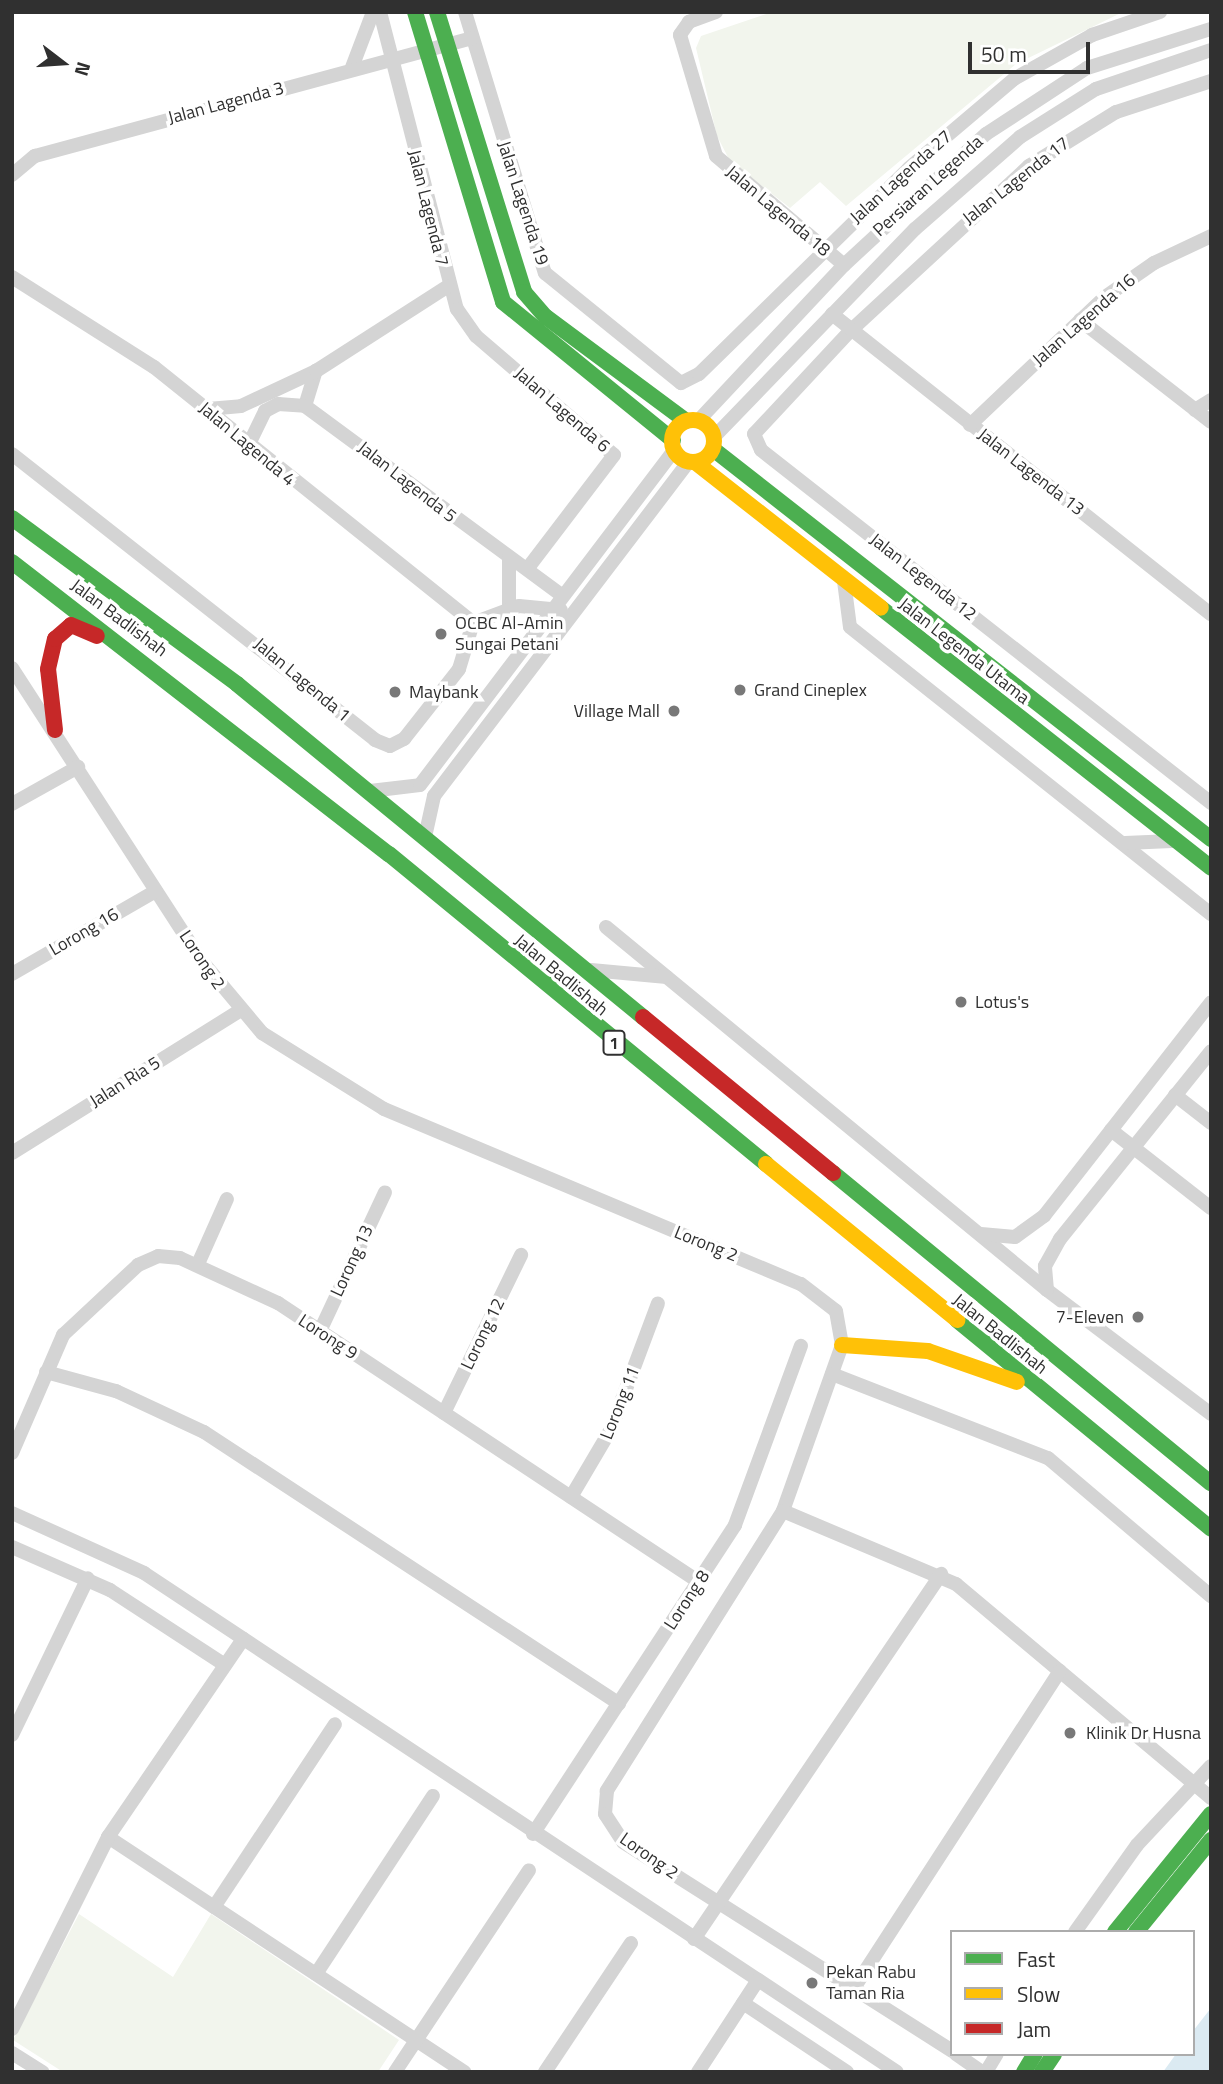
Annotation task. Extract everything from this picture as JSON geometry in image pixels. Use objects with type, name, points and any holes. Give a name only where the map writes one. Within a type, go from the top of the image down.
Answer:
[{"type":"main road","name":"Jalan Legenda Utama","points":[[415,12],[503,302],[692,462],[1211,868]]},
{"type":"main road","name":"Jalan Legenda Utama","points":[[437,12],[524,292],[546,317],[692,421],[713,443],[1211,839]]},
{"type":"main road","points":[[674,445],[692,421]]},
{"type":"main road","points":[[692,462],[713,443]]},
{"type":"main road","name":"Jalan Badlishah","points":[[12,517],[370,791],[570,962],[1211,1483]]},
{"type":"main road","name":"Jalan Badlishah","points":[[12,562],[152,667],[1211,1530]]},
{"type":"main road","points":[[55,730],[50,651],[71,625],[152,667]]},
{"type":"main road","points":[[842,1345],[891,1343],[928,1351],[1045,1395]]},
{"type":"main road","points":[[1117,1930],[1211,1814]]},
{"type":"main road","points":[[1138,1930],[1211,1840]]},
{"type":"main road","points":[[1024,2072],[1034,2056]]},
{"type":"main road","points":[[1042,2072],[1053,2056]]},
{"type":"street","points":[[351,70],[373,12]]},
{"type":"street","name":"Jalan Lagenda 7","points":[[208,409],[241,406],[316,371],[447,287],[380,12]]},
{"type":"street","name":"Jalan Lagenda 19","points":[[466,12],[545,273],[673,381]]},
{"type":"street","name":"Jalan Lagenda 18","points":[[716,12],[689,22],[681,35],[712,148],[738,181],[844,265]]},
{"type":"street","name":"Jalan Lagenda 27","points":[[673,381],[687,383],[699,374],[823,248],[1014,79],[1092,35],[1160,12]]},
{"type":"street","name":"Persiaran Legenda","points":[[692,421],[844,265],[986,134],[1061,82],[1124,52],[1211,29]]},
{"type":"street","name":"Jalan Lagenda 3","points":[[12,175],[35,156],[472,38]]},
{"type":"street","name":"Persiaran Legenda","points":[[713,443],[915,229],[1042,121],[1127,76],[1211,50]]},
{"type":"street","name":"Jalan Lagenda 17","points":[[852,330],[965,220],[1051,149],[1116,112],[1211,81]]},
{"type":"street","name":"Jalan Lagenda 16","points":[[970,425],[1080,320],[1133,276],[1211,236]]},
{"type":"street","name":"Jalan Lagenda 4","points":[[12,277],[106,333],[208,409],[474,623]]},
{"type":"street","name":"Jalan Lagenda 6","points":[[447,287],[476,336],[614,455],[527,569]]},
{"type":"street","name":"Jalan Lagenda 13","points":[[832,314],[1211,614]]},
{"type":"street","points":[[1080,320],[1211,422]]},
{"type":"street","name":"Jalan Legenda 12","points":[[852,330],[760,425],[754,435],[761,450],[1211,803]]},
{"type":"street","points":[[249,444],[265,411],[278,404],[305,406],[316,371]]},
{"type":"street","points":[[1195,410],[1211,400]]},
{"type":"street","name":"Jalan Lagenda 5","points":[[305,406],[527,569],[559,601]]},
{"type":"street","points":[[370,791],[419,785],[674,445]]},
{"type":"street","name":"Jalan Lagenda 1","points":[[12,454],[383,743],[404,738],[459,669],[474,623]]},
{"type":"street","points":[[425,837],[434,796],[692,462]]},
{"type":"street","points":[[509,558],[509,608]]},
{"type":"street","points":[[844,581],[850,627],[1211,914]]},
{"type":"street","points":[[474,623],[509,608],[559,601]]},
{"type":"street","points":[[559,601],[570,617]]},
{"type":"street","name":"Lorong 2","points":[[12,668],[55,730],[156,891],[239,1011],[308,1067],[394,1113],[801,1284],[836,1311],[842,1345],[783,1511],[604,1803],[609,1826],[623,1842],[950,2050]]},
{"type":"street","points":[[12,804],[78,767]]},
{"type":"street","points":[[1125,843],[1177,841]]},
{"type":"street","name":"Lorong 16","points":[[12,974],[156,891]]},
{"type":"street","points":[[606,927],[1047,1290],[1208,1406]]},
{"type":"street","points":[[570,962],[603,973],[671,978]]},
{"type":"street","points":[[979,1233],[1015,1237],[1029,1230],[1211,1002]]},
{"type":"street","name":"Jalan Ria 5","points":[[12,1153],[239,1011]]},
{"type":"street","points":[[1047,1290],[1048,1257],[1211,1051]]},
{"type":"street","points":[[1175,1095],[1211,1123]]},
{"type":"street","points":[[1111,1129],[1211,1208]]},
{"type":"street","name":"Lorong 13","points":[[320,1331],[385,1192]]},
{"type":"street","points":[[198,1264],[227,1199]]},
{"type":"street","name":"Lorong 12","points":[[444,1413],[521,1255]]},
{"type":"street","name":"Lorong 9","points":[[12,1453],[63,1335],[138,1265],[158,1256],[198,1264],[320,1331],[699,1582]]},
{"type":"street","name":"Lorong 11","points":[[571,1497],[611,1429],[658,1303]]},
{"type":"street","name":"Lorong 8","points":[[533,1834],[699,1582],[747,1499],[801,1346]]},
{"type":"street","points":[[46,1372],[116,1391],[204,1432],[619,1704]]},
{"type":"street","points":[[832,1374],[1048,1458],[1211,1596]]},
{"type":"street","points":[[783,1511],[941,1574],[1211,1798]]},
{"type":"street","points":[[12,1513],[117,1558],[897,2072]]},
{"type":"street","points":[[12,1547],[88,1578],[225,1665]]},
{"type":"street","points":[[694,1939],[941,1574]]},
{"type":"street","points":[[12,1735],[88,1578]]},
{"type":"street","points":[[12,2029],[108,1837],[243,1639]]},
{"type":"street","points":[[853,1987],[1059,1671]]},
{"type":"street","points":[[214,1907],[335,1724]]},
{"type":"street","points":[[1077,1930],[1192,1783],[1211,1766]]},
{"type":"street","points":[[316,1974],[433,1796]]},
{"type":"street","points":[[108,1837],[466,2072]]},
{"type":"street","points":[[395,2072],[529,1870]]},
{"type":"street","points":[[545,2072],[631,1943]]},
{"type":"street","points":[[698,2072],[758,1980]]},
{"type":"street","points":[[743,2003],[847,2072]]},
{"type":"street","points":[[12,2053],[41,2072]]},
{"type":"street","name":"Lorong 2","points":[[959,2056],[984,2072]]},
{"type":"street","points":[[984,2072],[996,2056]]},
{"type":"shaded area","points":[[772,12],[1123,12],[1016,64],[846,206],[820,182],[790,208],[730,161],[717,136],[696,48],[701,36]]},
{"type":"shaded area","points":[[79,1914],[173,1977],[211,1914],[399,2040],[378,2072],[63,2072],[13,2040]]},
{"type":"shaded area","points":[[1211,2008],[1211,2072],[1163,2072],[1175,2056],[1195,2056],[1195,2028]]},
{"type":"traffic: fast","points":[[415,12],[503,302],[673,440]]},
{"type":"traffic: fast","points":[[437,12],[524,292],[546,317],[686,421]]},
{"type":"traffic: fast","points":[[713,449],[1211,839]]},
{"type":"traffic: fast","points":[[12,518],[237,684],[643,1017]]},
{"type":"traffic: fast","points":[[12,562],[389,854],[766,1164]]},
{"type":"traffic: fast","points":[[881,608],[1211,868]]},
{"type":"traffic: fast","points":[[833,1173],[1211,1483]]},
{"type":"traffic: fast","points":[[957,1320],[1211,1529]]},
{"type":"traffic: fast","points":[[1117,1930],[1211,1814]]},
{"type":"traffic: fast","points":[[1138,1930],[1211,1840]]},
{"type":"traffic: fast","points":[[1024,2072],[1034,2056]]},
{"type":"traffic: fast","points":[[1042,2072],[1053,2056]]},
{"type":"traffic: slow","points":[[693,420],[708,426],[714,441],[708,456],[693,462],[678,456],[672,441],[678,426],[693,420]]},
{"type":"traffic: slow","points":[[695,462],[881,608]]},
{"type":"traffic: slow","points":[[766,1164],[957,1320]]},
{"type":"traffic: slow","points":[[842,1345],[928,1351],[1017,1382]]},
{"type":"traffic: jam","points":[[55,730],[48,669],[55,639],[71,625],[97,636]]},
{"type":"traffic: jam","points":[[643,1017],[833,1173]]},
{"type":"place","name":"OCBC Al-Amin Sungai Petani","points":[[441,634]]},
{"type":"place","name":"Grand Cineplex","points":[[740,690]]},
{"type":"place","name":"Maybank","points":[[395,692]]},
{"type":"place","name":"Village Mall","points":[[674,711]]},
{"type":"place","name":"Lotus's","points":[[961,1002]]},
{"type":"place","name":"7-Eleven","points":[[1138,1317]]},
{"type":"place","name":"Klinik Dr Husna","points":[[1070,1733]]},
{"type":"place","name":"Pekan Rabu Taman Ria","points":[[812,1983]]}]
